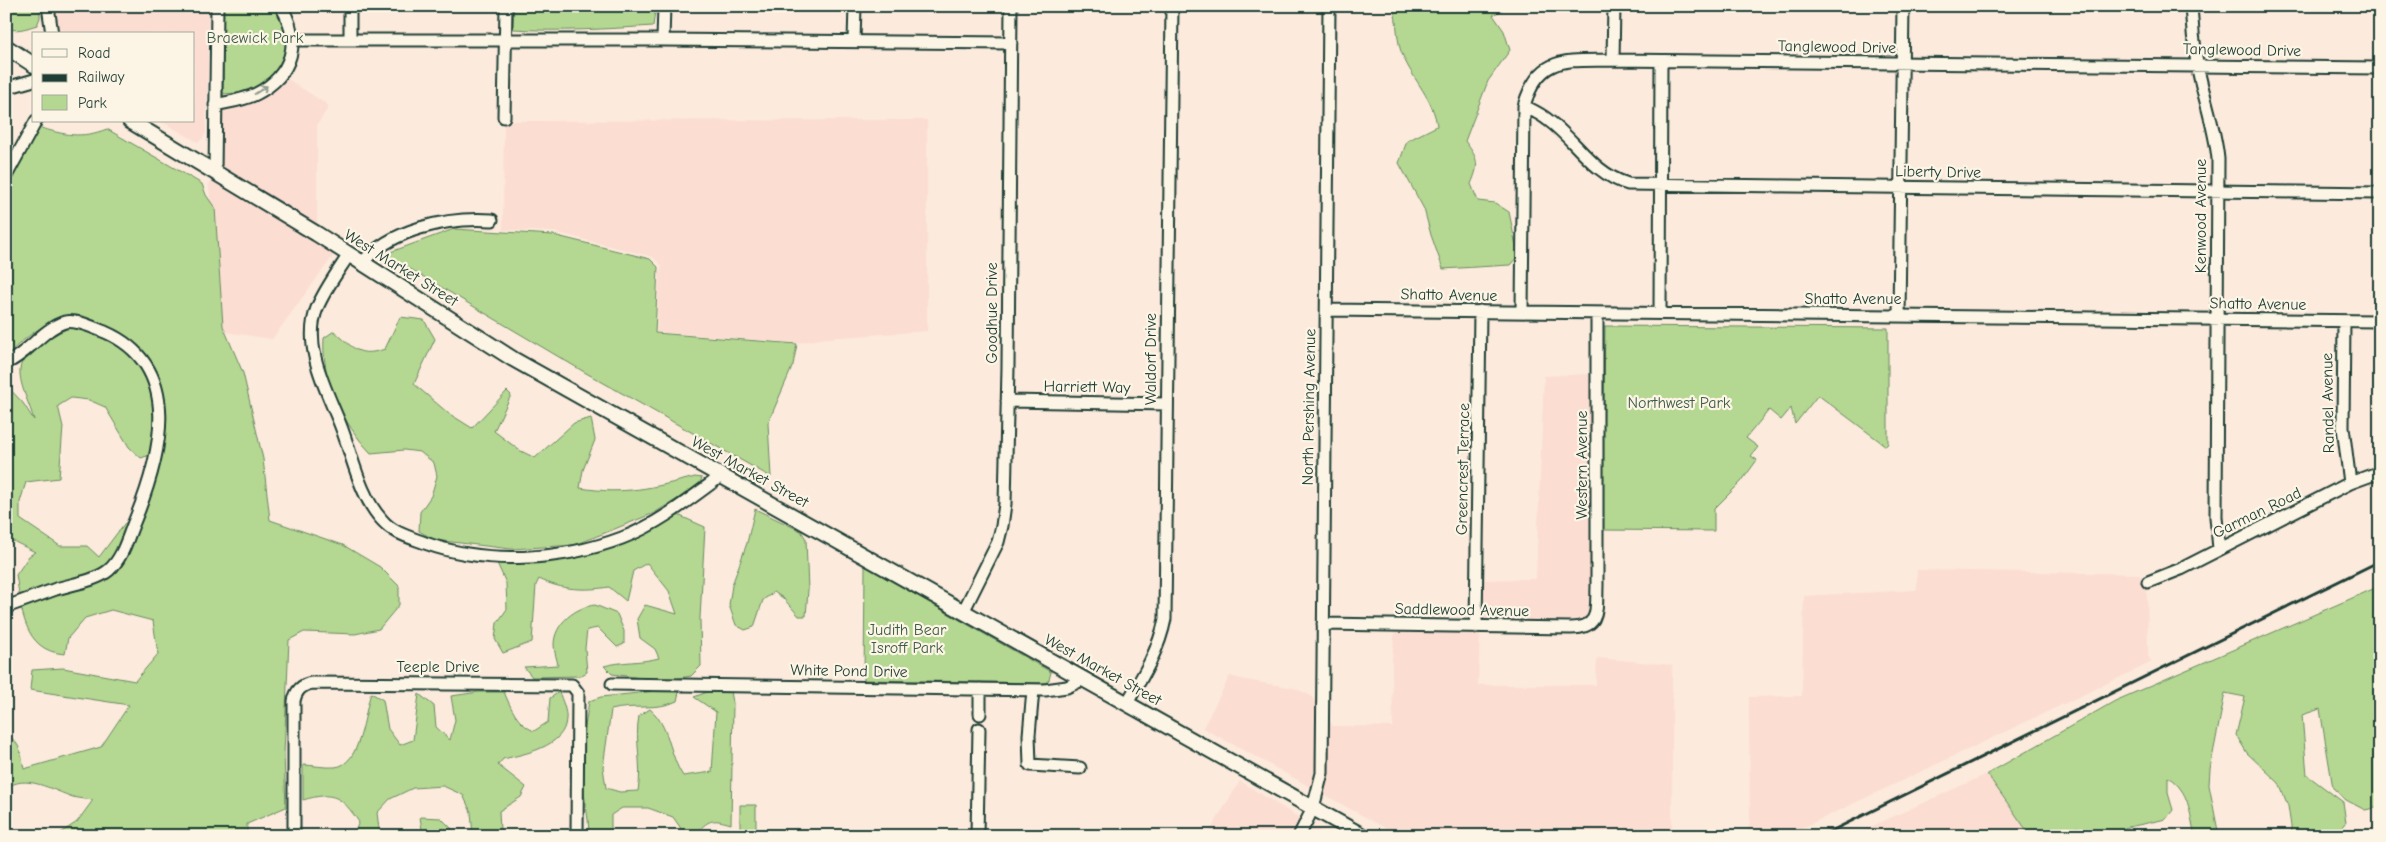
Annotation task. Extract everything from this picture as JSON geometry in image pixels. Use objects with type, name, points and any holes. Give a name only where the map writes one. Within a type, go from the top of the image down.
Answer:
[{"type":"main road","points":[[6,47],[32,64]]},
{"type":"main road","name":"West Market Street","points":[[132,122],[513,359],[1363,836]]},
{"type":"street","points":[[48,6],[52,32]]},
{"type":"street","points":[[215,173],[216,6]]},
{"type":"street","points":[[215,105],[249,97],[272,83],[286,66],[294,40],[289,21],[281,6]]},
{"type":"street","points":[[350,6],[350,40]]},
{"type":"street","points":[[504,117],[506,6]]},
{"type":"street","points":[[663,40],[664,6]]},
{"type":"street","points":[[854,41],[855,6]]},
{"type":"street","name":"Goodhue Drive","points":[[963,612],[993,553],[1002,526],[1007,401],[1011,6]]},
{"type":"street","name":"Waldorf Drive","points":[[1127,703],[1152,660],[1162,635],[1165,619],[1172,6]]},
{"type":"street","name":"North Pershing Avenue","points":[[1298,836],[1313,808],[1322,773],[1329,6]]},
{"type":"street","points":[[1614,6],[1614,60]]},
{"type":"street","points":[[1899,316],[1903,6]]},
{"type":"street","name":"Kenwood Avenue","points":[[2192,6],[2192,32],[2197,66],[2215,138],[2218,191],[2216,516],[2219,549]]},
{"type":"street","points":[[294,40],[663,40],[1011,43]]},
{"type":"street","name":"Tanglewood Drive","points":[[1522,312],[1524,106],[1530,87],[1540,73],[1548,67],[1568,60],[2380,68]]},
{"type":"street","points":[[1660,313],[1661,62]]},
{"type":"street","points":[[6,88],[32,81]]},
{"type":"street","name":"Liberty Drive","points":[[1524,106],[1550,121],[1600,170],[1628,184],[1660,186],[2380,193]]},
{"type":"street","points":[[6,176],[35,122]]},
{"type":"street","points":[[361,264],[378,246],[408,233],[446,223],[492,220]]},
{"type":"street","points":[[348,256],[328,287],[315,314],[312,329],[316,360],[368,499],[382,520],[404,535],[428,545],[473,555],[534,556],[572,552],[623,538],[668,513],[721,476]]},
{"type":"street","name":"Shatto Avenue","points":[[1327,310],[2380,321]]},
{"type":"street","name":"Greencrest Terrace","points":[[1476,627],[1480,311]]},
{"type":"street","name":"Western Avenue","points":[[1595,616],[1598,538],[1597,313]]},
{"type":"street","name":"Randel Avenue","points":[[2344,321],[2343,427],[2350,484]]},
{"type":"street","points":[[6,363],[26,351],[50,331],[65,322],[88,325],[118,338],[142,358],[153,379],[160,420],[159,441],[153,472],[116,563],[100,575],[6,607]]},
{"type":"street","name":"Harriett Way","points":[[1007,401],[1167,404]]},
{"type":"street","name":"Garman Road","points":[[2148,582],[2181,569],[2350,484],[2380,472]]},
{"type":"street","name":"Saddlewood Avenue","points":[[1323,624],[1578,628],[1590,624],[1595,616]]},
{"type":"street","name":"White Pond Drive","points":[[612,684],[1034,690],[1067,687],[1084,679]]},
{"type":"street","name":"Teeple Drive","points":[[294,836],[295,694],[304,684],[396,683],[572,685],[578,693],[577,836]]},
{"type":"street","points":[[980,689],[980,714]]},
{"type":"street","points":[[1034,690],[1029,735],[1030,765],[1080,768]]},
{"type":"street","points":[[977,836],[979,729]]},
{"type":"shaded area","points":[[51,6],[209,6],[206,133],[202,139],[198,142],[163,122],[195,122],[195,32],[55,32]]},
{"type":"shaded area","points":[[280,74],[329,106],[317,125],[317,234],[338,249],[272,339],[219,331],[209,185],[215,173],[215,105],[249,97]]},
{"type":"shaded area","points":[[927,120],[927,331],[826,338],[798,343],[657,332],[659,274],[662,266],[653,257],[555,232],[503,230],[504,121]]},
{"type":"shaded area","points":[[1592,374],[1592,574],[1589,613],[1587,617],[1578,621],[1486,619],[1481,609],[1483,580],[1536,579],[1544,376]]},
{"type":"shaded area","points":[[1917,570],[2139,574],[2147,588],[2148,657],[2152,662],[1785,836],[1746,836],[1750,823],[1749,697],[1802,696],[1804,596],[1917,590]]},
{"type":"shaded area","points":[[1395,629],[1480,632],[1478,685],[1596,685],[1597,658],[1672,665],[1672,836],[1400,836],[1203,728],[1230,676],[1294,688],[1311,696],[1333,726],[1393,727],[1392,659]]},
{"type":"shaded area","points":[[1987,774],[2026,828],[2027,836],[1851,836]]},
{"type":"shaded area","points":[[1240,781],[1317,829],[1329,836],[1207,836]]},
{"type":"green space","points":[[6,6],[40,6],[40,18],[37,25],[17,30],[6,27]]},
{"type":"green space","name":"Braewick Park","points":[[223,6],[274,6],[282,19],[286,32],[286,45],[277,69],[268,79],[241,93],[223,94]]},
{"type":"green space","points":[[514,6],[656,6],[653,26],[548,30],[513,29]]},
{"type":"green space","points":[[1393,6],[1527,6],[1507,7],[1493,15],[1504,31],[1510,50],[1488,81],[1465,141],[1473,152],[1476,161],[1476,171],[1471,184],[1478,201],[1495,203],[1509,212],[1518,256],[1510,265],[1443,269],[1424,209],[1399,163],[1407,141],[1437,126],[1432,107],[1407,65],[1401,51]]},
{"type":"green space","points":[[38,127],[72,135],[89,134],[107,129],[202,184],[206,195],[215,208],[223,326],[243,373],[263,459],[270,520],[343,545],[380,567],[399,586],[399,605],[379,629],[355,634],[304,632],[289,640],[284,754],[286,807],[247,824],[247,836],[56,836],[77,822],[93,800],[73,797],[30,782],[13,784],[6,789],[6,735],[15,741],[21,753],[24,769],[101,747],[129,705],[30,690],[32,670],[63,668],[135,681],[158,654],[153,621],[111,610],[85,618],[68,638],[65,654],[51,651],[40,645],[32,636],[27,626],[20,601],[16,575],[29,556],[35,552],[13,541],[6,547],[6,385],[23,403],[34,420],[22,385],[21,366],[29,351],[66,325],[113,343],[138,361],[152,389],[155,407],[153,454],[141,458],[129,447],[105,407],[89,400],[71,398],[58,406],[63,427],[59,478],[26,482],[20,502],[20,519],[60,546],[87,546],[99,557],[124,524],[142,511],[153,482],[157,383],[154,370],[148,359],[131,341],[108,329],[64,318],[41,328],[6,356],[6,189]]},
{"type":"green space","points":[[454,229],[553,235],[650,259],[658,267],[655,333],[797,344],[793,365],[768,423],[771,477],[586,373],[385,254]]},
{"type":"green space","points":[[400,317],[424,320],[435,339],[414,384],[448,413],[472,428],[507,391],[511,395],[494,431],[519,450],[535,458],[574,423],[591,418],[595,440],[583,470],[580,488],[611,491],[638,489],[695,477],[702,478],[698,487],[654,513],[575,545],[511,549],[435,540],[419,531],[420,512],[431,496],[437,476],[434,463],[420,452],[404,450],[371,453],[351,429],[343,415],[330,385],[324,354],[324,338],[334,331],[352,347],[362,352],[376,352],[385,349]]},
{"type":"green space","name":"Northwest Park","points":[[1605,326],[1888,328],[1888,443],[1886,446],[1818,395],[1795,424],[1791,408],[1781,420],[1769,410],[1746,438],[1758,447],[1751,456],[1757,460],[1741,482],[1714,509],[1714,531],[1602,530]]},
{"type":"green space","points":[[755,509],[801,531],[806,539],[808,590],[806,616],[799,616],[783,598],[774,592],[763,600],[754,627],[745,630],[736,625],[729,605],[732,585],[747,543]]},
{"type":"green space","points":[[678,515],[705,527],[700,618],[701,666],[691,676],[663,681],[612,674],[604,666],[659,658],[655,649],[640,638],[637,619],[645,605],[677,614],[669,591],[647,563],[633,571],[626,601],[609,587],[573,589],[539,579],[536,585],[532,642],[503,653],[495,639],[497,623],[507,609],[506,583],[497,563],[582,554],[618,546]]},
{"type":"green space","name":"Judith Bear Isroff Park","points":[[865,566],[1051,672],[1049,680],[1045,683],[864,680]]},
{"type":"green space","points":[[2380,586],[2380,807],[2365,810],[2346,800],[2333,788],[2320,709],[2302,715],[2307,775],[2343,802],[2346,823],[2335,832],[2321,836],[2292,833],[2288,806],[2279,783],[2247,753],[2236,735],[2245,697],[2225,693],[2210,769],[2209,785],[2219,836],[2195,836],[2185,796],[2181,789],[2168,777],[2168,793],[2173,810],[2166,819],[2124,828],[2123,836],[2092,836],[2089,831],[2076,827],[2069,836],[2027,836],[2025,828],[1987,774],[2115,701]]},
{"type":"green space","points":[[595,605],[617,614],[624,631],[624,644],[617,647],[598,628],[587,630],[585,648],[587,672],[580,676],[532,677],[524,667],[558,665],[554,645],[555,637],[562,623],[581,609]]},
{"type":"green space","points":[[666,690],[679,692],[677,701],[661,706],[628,707],[611,710],[603,767],[606,788],[620,792],[638,791],[640,772],[637,734],[639,716],[650,709],[657,716],[666,732],[678,768],[683,776],[712,772],[716,712],[694,697],[710,691],[731,691],[733,703],[731,824],[711,821],[695,834],[682,830],[673,817],[648,808],[622,808],[611,815],[611,836],[589,836],[582,765],[589,701],[601,697]]},
{"type":"green space","points":[[479,692],[504,692],[519,720],[534,731],[548,722],[550,698],[559,692],[566,713],[564,729],[551,743],[532,752],[503,759],[498,765],[526,787],[521,797],[499,811],[500,830],[498,836],[473,836],[471,812],[463,795],[443,786],[413,788],[390,799],[377,813],[380,836],[353,836],[359,822],[347,806],[336,798],[322,796],[303,800],[303,765],[335,767],[344,764],[351,757],[360,737],[371,693],[383,700],[388,729],[400,745],[413,740],[419,694],[434,706],[436,727],[450,740],[455,720],[451,696]]},
{"type":"green space","points":[[740,805],[756,805],[756,836],[740,836]]},
{"type":"green space","points":[[420,817],[441,818],[455,832],[455,836],[423,836]]},
{"type":"railway","points":[[1821,836],[2380,561]]}]
